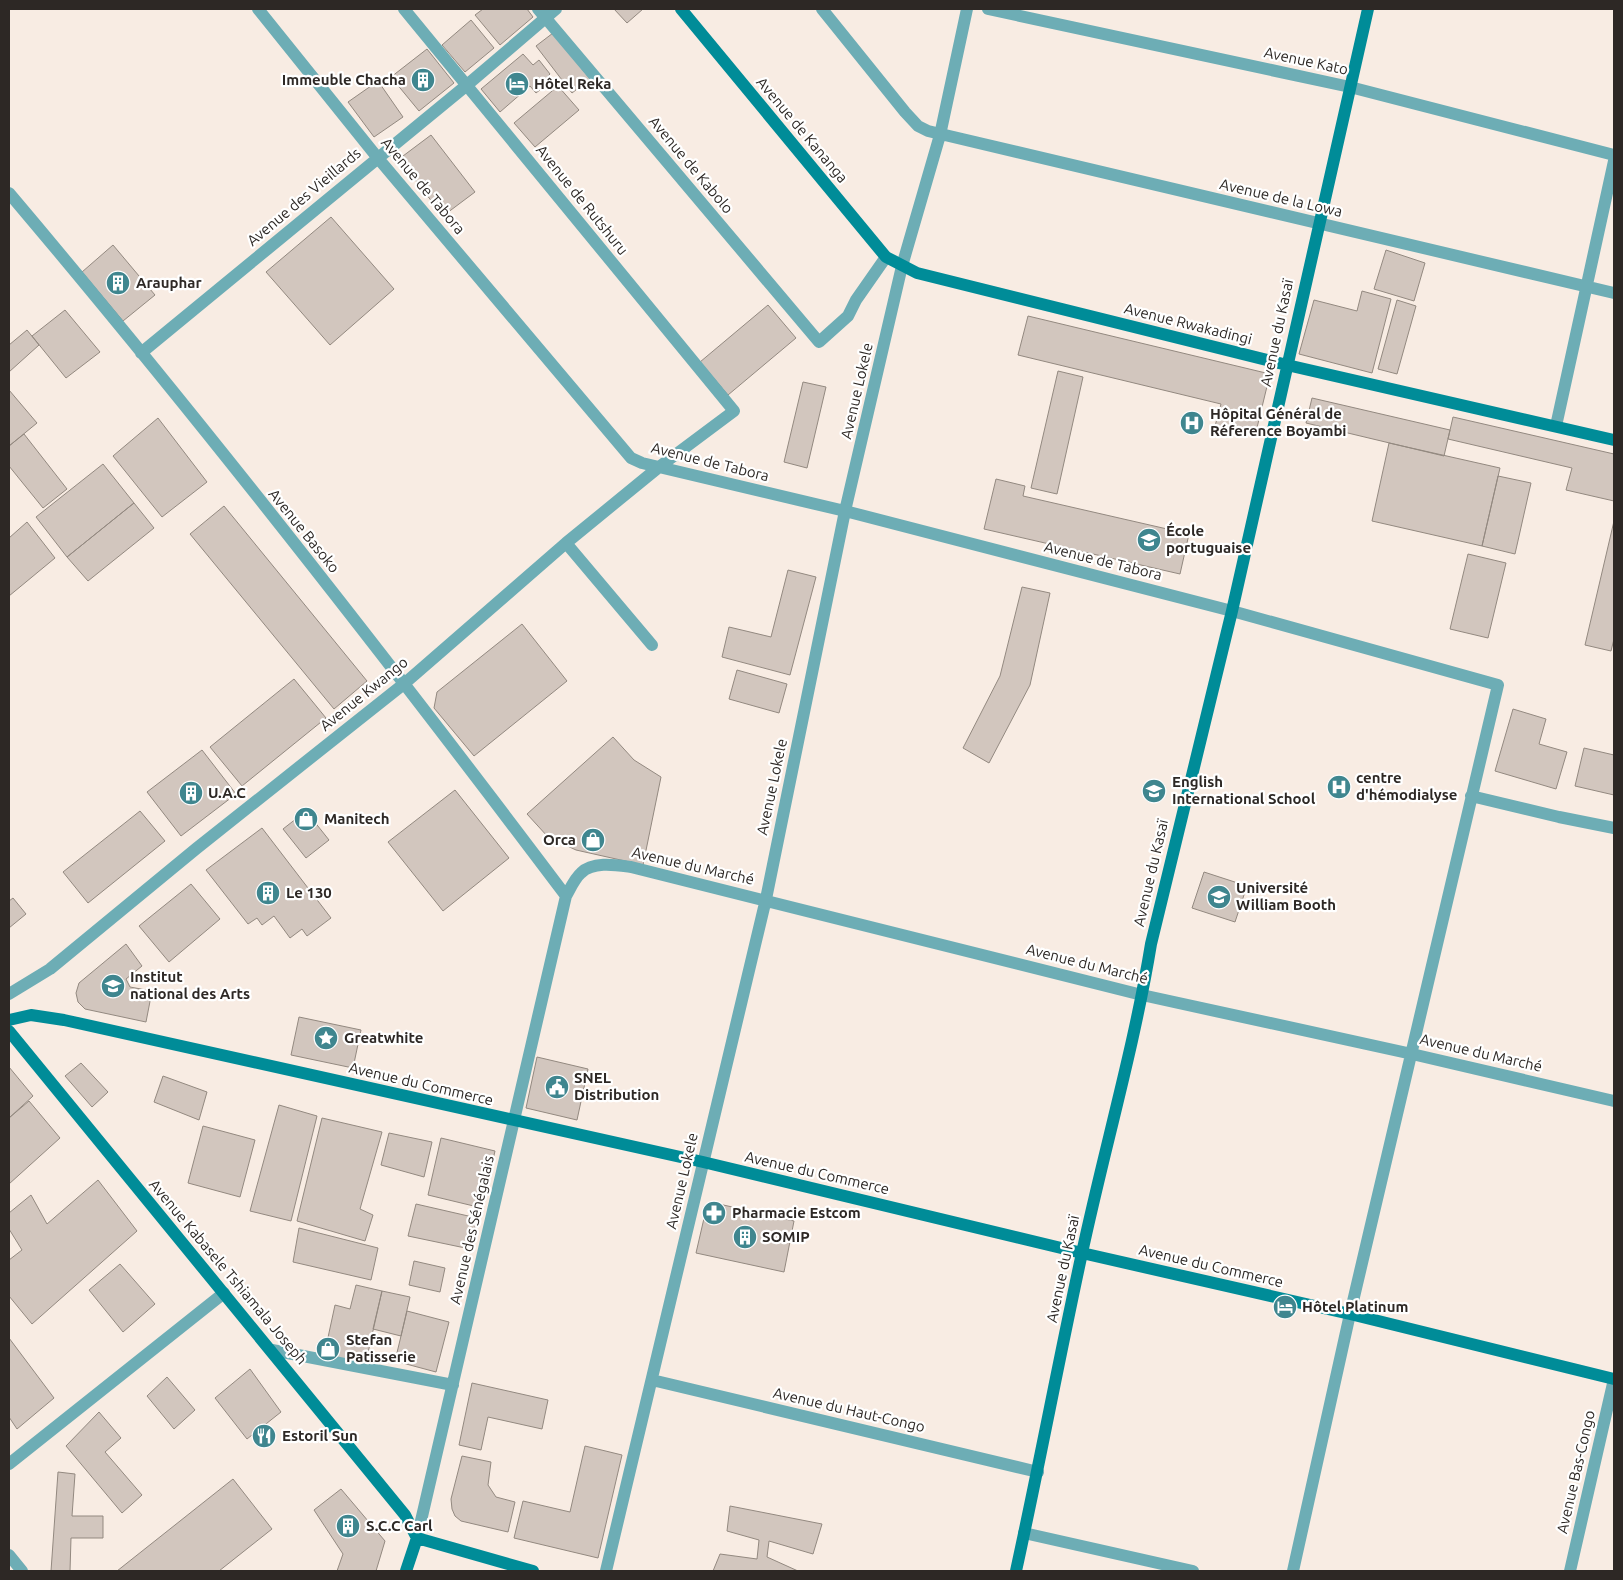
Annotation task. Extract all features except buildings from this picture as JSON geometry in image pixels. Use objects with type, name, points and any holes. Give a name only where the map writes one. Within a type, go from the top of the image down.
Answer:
[{"type":"street","name":"Avenue de Tabora","points":[[258,9],[377,157],[631,458],[658,467],[846,511],[1232,611],[1498,685],[1472,796]]},
{"type":"street","name":"Avenue de Rutshuru","points":[[404,9],[734,411]]},
{"type":"street","name":"Avenue des Vieillards","points":[[141,353],[377,157],[467,85],[542,13],[556,9]]},
{"type":"street","name":"Avenue de Kananga","points":[[682,9],[886,257],[902,266]]},
{"type":"street","name":"Avenue de la Lowa","points":[[822,9],[912,119],[928,131],[1614,294]]},
{"type":"street","name":"Avenue Lokele","points":[[606,1571],[766,899],[846,511],[902,266],[940,134],[967,9]]},
{"type":"street","name":"Avenue Kato","points":[[988,9],[1350,88],[1614,154]]},
{"type":"street","name":"Avenue du Kasaï","points":[[1016,1571],[1082,1253],[1142,995],[1151,944],[1232,611],[1318,223],[1368,9]]},
{"type":"street","name":"Avenue de Kabolo","points":[[542,13],[819,342],[848,316],[856,300],[886,257]]},
{"type":"street","points":[[1556,426],[1614,161]]},
{"type":"street","name":"Avenue Basoko","points":[[9,193],[141,353],[405,683],[566,896]]},
{"type":"street","name":"Avenue Rwakadingi","points":[[902,266],[933,278],[1287,365],[1614,440]]},
{"type":"street","name":"Avenue Kwango","points":[[9,994],[50,968],[197,848],[405,683],[566,543],[658,467],[734,411]]},
{"type":"street","points":[[566,543],[652,645]]},
{"type":"street","points":[[1293,1571],[1350,1314],[1472,796],[1614,828]]},
{"type":"street","name":"Avenue du Marché","points":[[566,896],[581,872],[609,864],[631,867],[766,899],[1142,995],[1412,1054],[1614,1101]]},
{"type":"street","name":"Avenue des Sénégalais","points":[[406,1571],[417,1538],[566,896]]},
{"type":"street","name":"Avenue du Commerce","points":[[9,1020],[31,1015],[64,1020],[703,1162],[1082,1253],[1350,1314],[1614,1379]]},
{"type":"street","name":"Avenue Kabasele Tshiamala Joseph","points":[[9,1032],[272,1350],[405,1515],[417,1538]]},
{"type":"street","points":[[9,1464],[224,1293]]},
{"type":"street","points":[[272,1350],[452,1385]]},
{"type":"street","name":"Avenue Bas-Congo","points":[[1570,1571],[1614,1379]]},
{"type":"street","name":"Avenue du Haut-Congo","points":[[652,1380],[1038,1472]]},
{"type":"street","points":[[1024,1533],[1192,1571]]},
{"type":"street","points":[[417,1538],[533,1571]]},
{"type":"street","points":[[9,1555],[22,1571]]},
{"type":"place","name":"Immeuble Chacha","points":[[423,80]]},
{"type":"place","name":"Hôtel Reka","points":[[517,84]]},
{"type":"place","name":"Arauphar","points":[[118,283]]},
{"type":"place","name":"Hôpital Général de Réference Boyambi","points":[[1192,423]]},
{"type":"place","name":"École portuguaise","points":[[1149,540]]},
{"type":"place","name":"centre d'hémodialyse","points":[[1339,787]]},
{"type":"place","name":"English International School","points":[[1154,791]]},
{"type":"place","name":"U.A.C","points":[[191,793]]},
{"type":"place","name":"Manitech","points":[[306,819]]},
{"type":"place","name":"Orca","points":[[593,840]]},
{"type":"place","name":"Le 130","points":[[268,893]]},
{"type":"place","name":"Université William Booth","points":[[1219,897]]},
{"type":"place","name":"Institut national des Arts","points":[[113,986]]},
{"type":"place","name":"Greatwhite","points":[[326,1038]]},
{"type":"place","name":"SNEL Distribution","points":[[557,1087]]},
{"type":"place","name":"Pharmacie Estcom","points":[[714,1213]]},
{"type":"place","name":"SOMIP","points":[[745,1237]]},
{"type":"place","name":"Hôtel Platinum","points":[[1285,1307]]},
{"type":"place","name":"Stefan Patisserie","points":[[328,1349]]},
{"type":"place","name":"Estoril Sun","points":[[264,1436]]},
{"type":"place","name":"S.C.C Carl","points":[[348,1526]]}]
